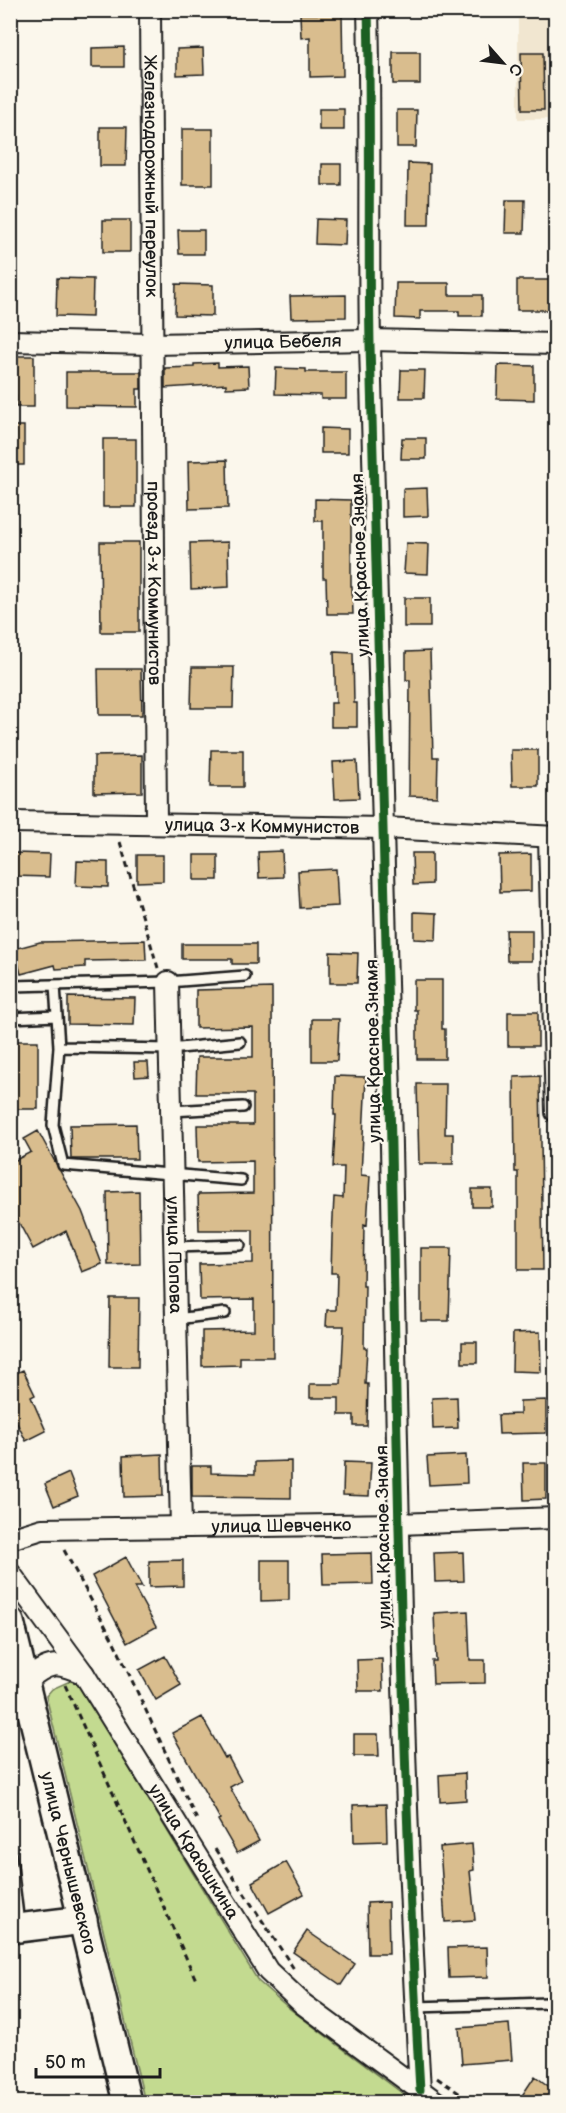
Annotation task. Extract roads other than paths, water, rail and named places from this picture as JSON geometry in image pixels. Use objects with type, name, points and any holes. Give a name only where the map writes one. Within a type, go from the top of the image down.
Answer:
[{"type":"main road","name":"улица Чернышевского","points":[[10,1622],[127,2103]]},
{"type":"main road","points":[[15,1929],[83,1920]]},
{"type":"street","name":"Железнодорожный переулок","points":[[150,10],[152,344]]},
{"type":"street","name":"улица Красное Знамя","points":[[368,11],[371,91],[370,340],[385,828],[399,1524],[415,2007],[420,2090]]},
{"type":"street","name":"улица Бебеля","points":[[10,341],[152,344],[370,340],[555,344]]},
{"type":"street","name":"проезд 3-х Коммунистов","points":[[152,344],[156,823]]},
{"type":"street","name":"улица 3-х Коммунистов","points":[[10,822],[385,828],[552,837]]},
{"type":"street","points":[[552,837],[555,1112]]},
{"type":"street","name":"улица Попова","points":[[168,982],[181,1527]]},
{"type":"street","name":"улица Шевченко","points":[[10,1539],[42,1529],[399,1524],[555,1518]]},
{"type":"street","name":"улица Краюшкина","points":[[10,1574],[84,1674],[268,1971],[303,2004],[436,2103]]},
{"type":"street","points":[[26,1682],[44,1667],[56,1664],[66,1665],[84,1674]]},
{"type":"lane","points":[[368,11],[399,10]]},
{"type":"lane","points":[[13,986],[168,982],[245,976]]},
{"type":"lane","points":[[55,985],[59,1047],[53,1125],[63,1165],[241,1180]]},
{"type":"lane","points":[[10,1018],[57,1016]]},
{"type":"lane","points":[[59,1047],[170,1049],[240,1042]]},
{"type":"lane","points":[[171,1111],[243,1107]]},
{"type":"lane","points":[[174,1247],[240,1245]]},
{"type":"lane","points":[[176,1319],[225,1313]]},
{"type":"lane","points":[[10,1850],[15,1929]]},
{"type":"lane","points":[[415,2007],[548,2003]]}]
